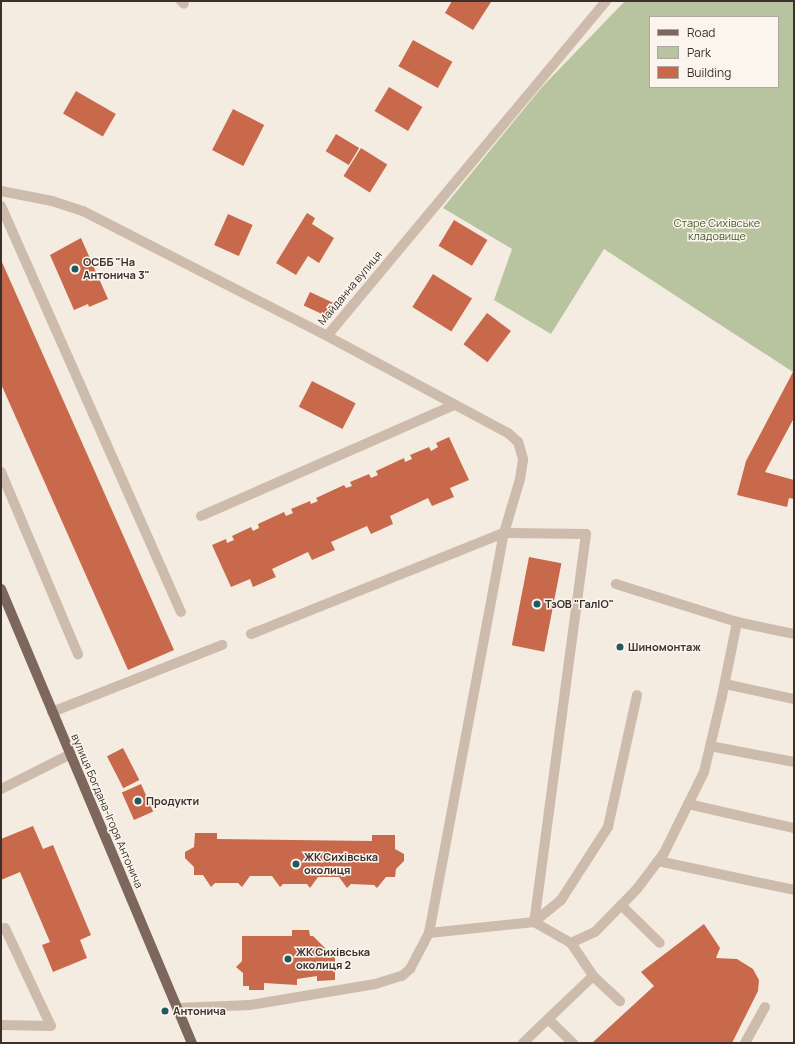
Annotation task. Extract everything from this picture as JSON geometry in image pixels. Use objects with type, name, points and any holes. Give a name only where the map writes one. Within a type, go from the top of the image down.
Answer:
[{"type":"main road","name":"вулиця Богдана-Ігоря Антонича","points":[[1,589],[192,1043]]},
{"type":"street","name":"Майданна вулиця","points":[[1,191],[52,200],[83,211],[326,336],[606,1]]},
{"type":"street","points":[[1,206],[181,612]]},
{"type":"street","points":[[177,1008],[250,1005],[375,984],[402,976],[410,969],[429,933],[504,533],[520,479],[523,459],[518,442],[508,433],[326,336]]},
{"type":"street","points":[[201,516],[454,405]]},
{"type":"street","points":[[1,472],[78,654]]},
{"type":"street","points":[[251,634],[504,533],[586,534],[534,922]]},
{"type":"street","points":[[616,584],[736,622],[794,634]]},
{"type":"street","points":[[571,943],[595,932],[621,905],[658,861],[688,804],[704,772],[725,684],[736,622]]},
{"type":"street","points":[[52,712],[222,645]]},
{"type":"street","points":[[725,684],[794,699]]},
{"type":"street","points":[[429,933],[534,922],[561,900],[608,827],[637,695]]},
{"type":"street","points":[[710,746],[794,762]]},
{"type":"street","points":[[1,789],[71,754]]},
{"type":"street","points":[[688,804],[794,828]]},
{"type":"street","points":[[658,861],[794,890]]},
{"type":"street","points":[[621,905],[660,943]]},
{"type":"street","points":[[534,922],[571,943],[593,976],[620,1001]]},
{"type":"street","points":[[1,930],[5,928],[51,1026],[1,1025]]},
{"type":"street","points":[[523,1043],[593,976]]},
{"type":"street","points":[[745,1043],[766,1007]]},
{"type":"street","points":[[548,1019],[573,1043]]},
{"type":"green space","name":"Старе Сихівське кладовище","points":[[625,1],[794,1],[793,372],[604,249],[551,334],[494,300],[512,249],[443,208],[542,87]]},
{"type":"building","points":[[452,1],[491,2],[473,30],[445,13]]},
{"type":"building","points":[[413,40],[452,62],[438,88],[398,66]]},
{"type":"building","points":[[389,87],[422,107],[408,131],[375,111]]},
{"type":"building","points":[[76,91],[116,114],[103,137],[63,114]]},
{"type":"building","points":[[233,109],[264,125],[243,166],[212,150]]},
{"type":"building","points":[[336,134],[359,148],[349,165],[326,151]]},
{"type":"building","points":[[361,148],[387,164],[370,192],[344,176]]},
{"type":"building","points":[[307,213],[315,218],[312,224],[334,238],[319,263],[308,256],[296,275],[276,263]]},
{"type":"building","points":[[228,214],[253,225],[239,256],[214,245]]},
{"type":"building","points":[[454,220],[487,240],[472,266],[439,246]]},
{"type":"building","name":"ОСББ \"На Антонича 3\"","points":[[81,238],[108,299],[89,307],[88,304],[74,310],[50,255]]},
{"type":"building","points":[[1,260],[174,650],[128,670],[1,384]]},
{"type":"building","points":[[433,274],[472,298],[451,331],[412,307]]},
{"type":"building","points":[[310,292],[336,304],[330,318],[304,306]]},
{"type":"building","points":[[487,313],[511,331],[487,362],[464,344]]},
{"type":"building","points":[[794,370],[794,418],[765,472],[794,480],[794,499],[789,498],[787,507],[737,495],[746,461]]},
{"type":"building","points":[[312,381],[356,403],[342,429],[299,407]]},
{"type":"building","points":[[449,437],[469,480],[450,488],[454,497],[432,506],[428,498],[390,516],[393,524],[371,534],[367,526],[331,542],[335,550],[312,560],[308,552],[272,569],[276,577],[253,587],[250,579],[231,587],[212,545],[226,539],[227,543],[234,540],[232,536],[251,527],[253,531],[259,528],[258,524],[284,512],[286,516],[293,513],[291,509],[310,501],[311,504],[318,501],[316,498],[344,485],[346,488],[352,486],[350,482],[369,474],[371,478],[378,475],[376,471],[404,458],[405,462],[412,459],[410,455],[429,447],[431,451],[438,447],[436,443]]},
{"type":"building","name":"ТзОВ \"ГалІО\"","points":[[529,557],[561,563],[544,652],[512,645]]},
{"type":"building","points":[[123,748],[139,780],[123,788],[107,756]]},
{"type":"building","name":"Продукти","points":[[141,784],[153,811],[134,820],[122,793]]},
{"type":"building","points":[[33,826],[43,849],[53,845],[91,935],[80,940],[87,958],[53,972],[42,945],[50,942],[20,872],[1,880],[1,839]]},
{"type":"building","name":"ЖК Сихівська околиця","points":[[195,833],[217,833],[217,839],[372,841],[372,835],[395,835],[395,849],[404,854],[404,861],[396,869],[395,877],[386,877],[377,888],[374,885],[351,884],[347,888],[339,877],[318,877],[310,888],[307,884],[283,884],[280,887],[272,876],[250,876],[242,887],[238,883],[215,883],[211,887],[203,875],[194,875],[194,867],[185,858],[185,852],[194,847]]},
{"type":"building","points":[[704,924],[720,948],[716,958],[737,959],[753,969],[759,980],[758,991],[732,1043],[592,1043],[654,986],[641,972]]},
{"type":"building","name":"ЖК Сихівська околиця 2","points":[[292,930],[309,930],[310,936],[313,936],[335,958],[335,980],[317,981],[317,976],[297,979],[297,985],[264,983],[264,990],[249,990],[249,986],[243,986],[243,973],[236,967],[242,961],[242,936],[292,936]]},
{"type":"place","name":"ОСББ \"На Антонича 3\"","points":[[75,269]]},
{"type":"place","name":"ТзОВ \"ГалІО\"","points":[[537,604]]},
{"type":"place","name":"Шиномонтаж","points":[[620,647]]},
{"type":"place","name":"Продукти","points":[[138,801]]},
{"type":"place","name":"ЖК Сихівська околиця","points":[[296,864]]},
{"type":"place","name":"ЖК Сихівська околиця 2","points":[[288,959]]},
{"type":"place","name":"Антонича","points":[[165,1011]]}]
